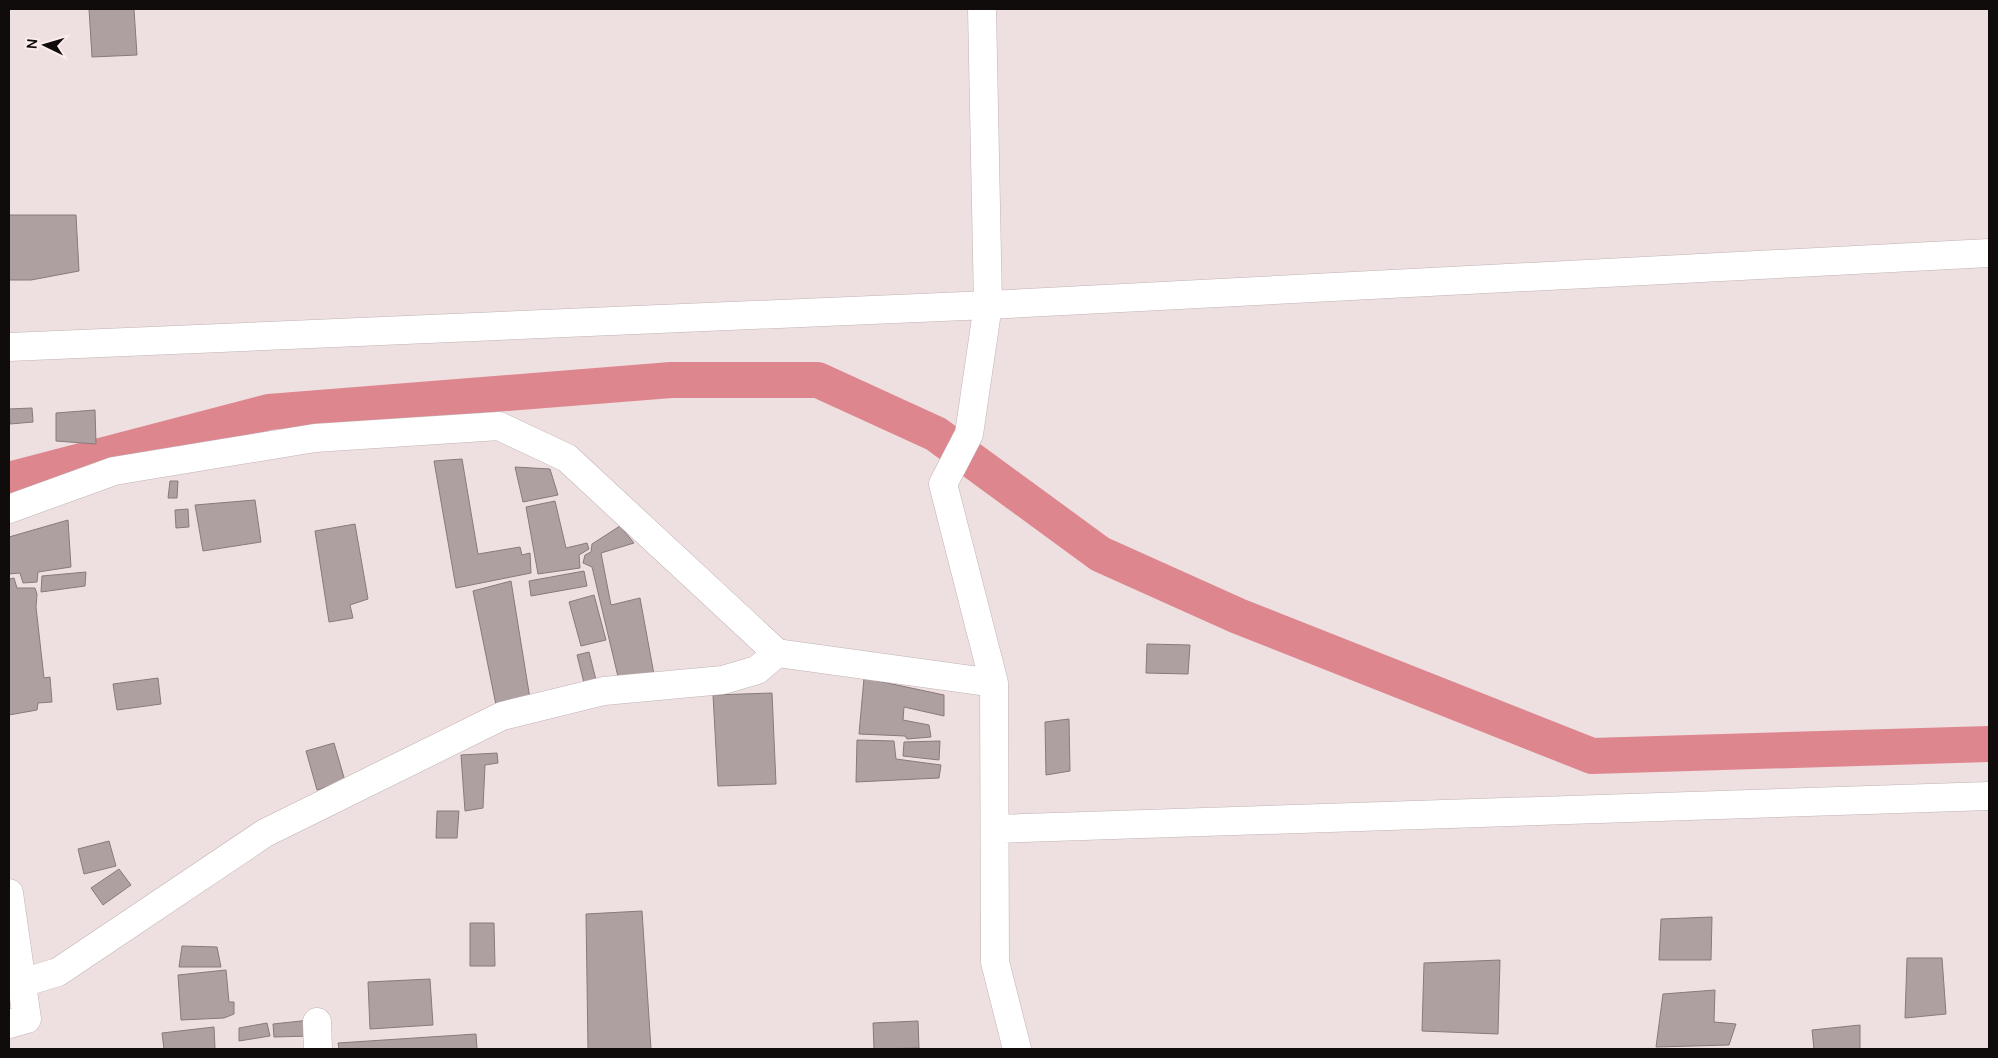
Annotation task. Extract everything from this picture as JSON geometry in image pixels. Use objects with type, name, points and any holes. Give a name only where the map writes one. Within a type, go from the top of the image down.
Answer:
[{"type":"street","points":[[982,9],[988,305],[970,434],[943,484],[994,683],[995,962],[1017,1049]]},
{"type":"street","points":[[9,346],[988,305],[1989,253]]},
{"type":"street","points":[[9,509],[114,471],[315,438],[499,426],[567,458],[777,653],[994,683]]},
{"type":"street","points":[[22,984],[58,972],[265,833],[502,716],[604,690],[724,680],[757,670],[777,653]]},
{"type":"street","points":[[995,829],[1989,796]]},
{"type":"street","points":[[9,893],[27,1019],[9,1024]]},
{"type":"street","points":[[317,1022],[318,1049]]},
{"type":"building","points":[[89,9],[134,9],[137,55],[92,57]]},
{"type":"building","points":[[9,215],[76,215],[79,271],[31,280],[9,280]]},
{"type":"building","points":[[32,408],[33,422],[10,424],[9,409]]},
{"type":"building","points":[[95,410],[96,444],[56,441],[56,413]]},
{"type":"building","points":[[462,459],[478,554],[520,547],[522,555],[530,553],[531,573],[456,588],[434,461]]},
{"type":"building","points":[[515,467],[550,469],[558,495],[523,502]]},
{"type":"building","points":[[170,481],[178,481],[177,498],[168,498]]},
{"type":"building","points":[[255,500],[261,542],[203,551],[195,505]]},
{"type":"building","points":[[555,501],[566,548],[587,543],[589,549],[579,555],[580,568],[538,574],[526,507]]},
{"type":"building","points":[[188,509],[189,527],[176,528],[175,510]]},
{"type":"building","points":[[68,520],[71,567],[38,572],[37,582],[23,583],[20,573],[9,574],[9,537]]},
{"type":"building","points":[[355,524],[368,599],[350,605],[353,618],[329,622],[315,531]]},
{"type":"building","points":[[620,526],[634,543],[601,553],[611,605],[640,598],[655,680],[620,685],[592,567],[583,563],[585,555],[591,552],[592,544]]},
{"type":"building","points":[[584,571],[587,586],[531,596],[529,581]]},
{"type":"building","points":[[86,572],[85,586],[41,592],[42,576]]},
{"type":"building","points":[[14,578],[17,588],[35,588],[37,594],[36,607],[44,678],[50,677],[52,702],[38,703],[37,710],[9,715],[9,579]]},
{"type":"building","points":[[511,581],[531,705],[498,715],[473,591]]},
{"type":"building","points":[[594,595],[606,640],[581,646],[569,602]]},
{"type":"building","points":[[1147,644],[1190,645],[1188,674],[1146,673]]},
{"type":"building","points":[[589,652],[598,688],[586,691],[577,655]]},
{"type":"building","points":[[158,678],[161,704],[117,710],[113,684]]},
{"type":"building","points":[[864,678],[944,695],[944,716],[904,707],[903,720],[929,725],[931,737],[907,739],[905,736],[859,734]]},
{"type":"building","points":[[772,693],[776,784],[718,786],[713,695]]},
{"type":"building","points":[[1069,719],[1070,771],[1046,775],[1045,722]]},
{"type":"building","points":[[857,740],[894,741],[896,759],[941,765],[939,778],[856,782]]},
{"type":"building","points":[[940,741],[939,760],[903,756],[904,742]]},
{"type":"building","points":[[334,743],[345,781],[317,790],[306,751]]},
{"type":"building","points":[[497,753],[498,763],[485,765],[483,808],[465,811],[461,755]]},
{"type":"building","points":[[437,811],[459,811],[457,838],[436,838]]},
{"type":"building","points":[[109,841],[116,866],[84,874],[78,849]]},
{"type":"building","points":[[119,869],[131,885],[103,905],[91,888]]},
{"type":"building","points":[[642,911],[651,1049],[588,1049],[586,914]]},
{"type":"building","points":[[1712,917],[1711,960],[1659,960],[1661,919]]},
{"type":"building","points":[[470,923],[494,923],[495,966],[470,966]]},
{"type":"building","points":[[182,946],[217,947],[221,967],[179,967]]},
{"type":"building","points":[[1907,958],[1942,958],[1946,1014],[1905,1018]]},
{"type":"building","points":[[1500,960],[1498,1034],[1422,1031],[1424,963]]},
{"type":"building","points":[[226,970],[229,1002],[234,1002],[234,1014],[224,1018],[181,1020],[178,975]]},
{"type":"building","points":[[430,979],[433,1025],[370,1029],[368,982]]},
{"type":"building","points":[[1715,990],[1714,1022],[1736,1024],[1729,1045],[1656,1047],[1663,994]]},
{"type":"building","points":[[310,1020],[312,1036],[274,1037],[273,1024]]},
{"type":"building","points":[[918,1021],[919,1048],[874,1049],[873,1023]]},
{"type":"building","points":[[267,1023],[270,1036],[239,1041],[239,1028]]},
{"type":"building","points":[[1860,1025],[1860,1049],[1814,1049],[1812,1030]]},
{"type":"building","points":[[214,1027],[215,1049],[164,1049],[162,1033]]},
{"type":"building","points":[[476,1034],[477,1049],[339,1049],[338,1043]]},
{"type":"waterway","points":[[9,480],[269,412],[671,380],[818,380],[936,434],[1100,554],[1238,616],[1592,756],[1989,744]]}]
